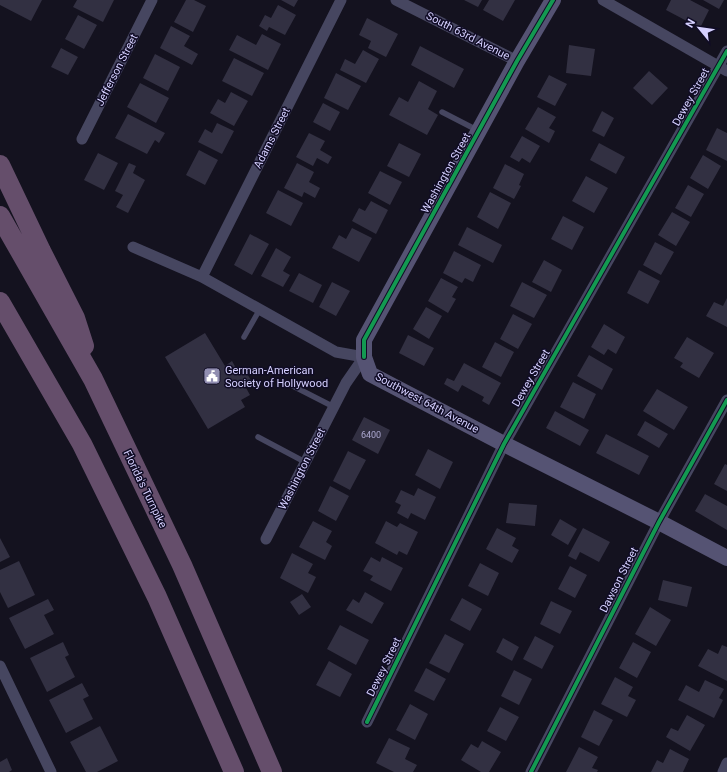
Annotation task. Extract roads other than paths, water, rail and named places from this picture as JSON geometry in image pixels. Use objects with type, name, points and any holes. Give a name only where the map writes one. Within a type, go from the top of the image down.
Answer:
[{"type":"highway","points":[[0,165],[40,251],[75,318],[93,379]]},
{"type":"highway","name":"Florida's Turnpike","points":[[0,216],[93,379],[182,565],[272,772]]},
{"type":"highway","points":[[0,302],[82,444],[157,597],[234,772]]},
{"type":"street","name":"Jefferson Street","points":[[82,140],[152,0]]},
{"type":"street","name":"Adams Street","points":[[202,277],[341,0]]},
{"type":"street","name":"South 63rd Avenue","points":[[396,0],[517,61]]},
{"type":"street","name":"Washington Street","points":[[266,539],[346,383],[364,357],[364,340],[517,61],[553,0]]},
{"type":"street","points":[[603,0],[723,69]]},
{"type":"street","name":"Dewey Street","points":[[367,722],[504,444],[723,69],[727,52]]},
{"type":"street","points":[[134,247],[202,277],[336,352],[364,357]]},
{"type":"street","name":"Southwest 64th Avenue","points":[[364,357],[370,374],[727,558]]},
{"type":"street","name":"Dawson Street","points":[[531,772],[659,522],[727,400]]},
{"type":"street","points":[[0,666],[51,772]]},
{"type":"street","points":[[723,772],[727,763]]},
{"type":"lane","points":[[442,112],[479,131]]},
{"type":"lane","points":[[244,337],[260,309]]},
{"type":"lane","points":[[287,383],[334,407]]},
{"type":"lane","points":[[258,437],[305,462]]},
{"type":"place","name":"German-American Society of Hollywood","points":[[212,376]]}]
